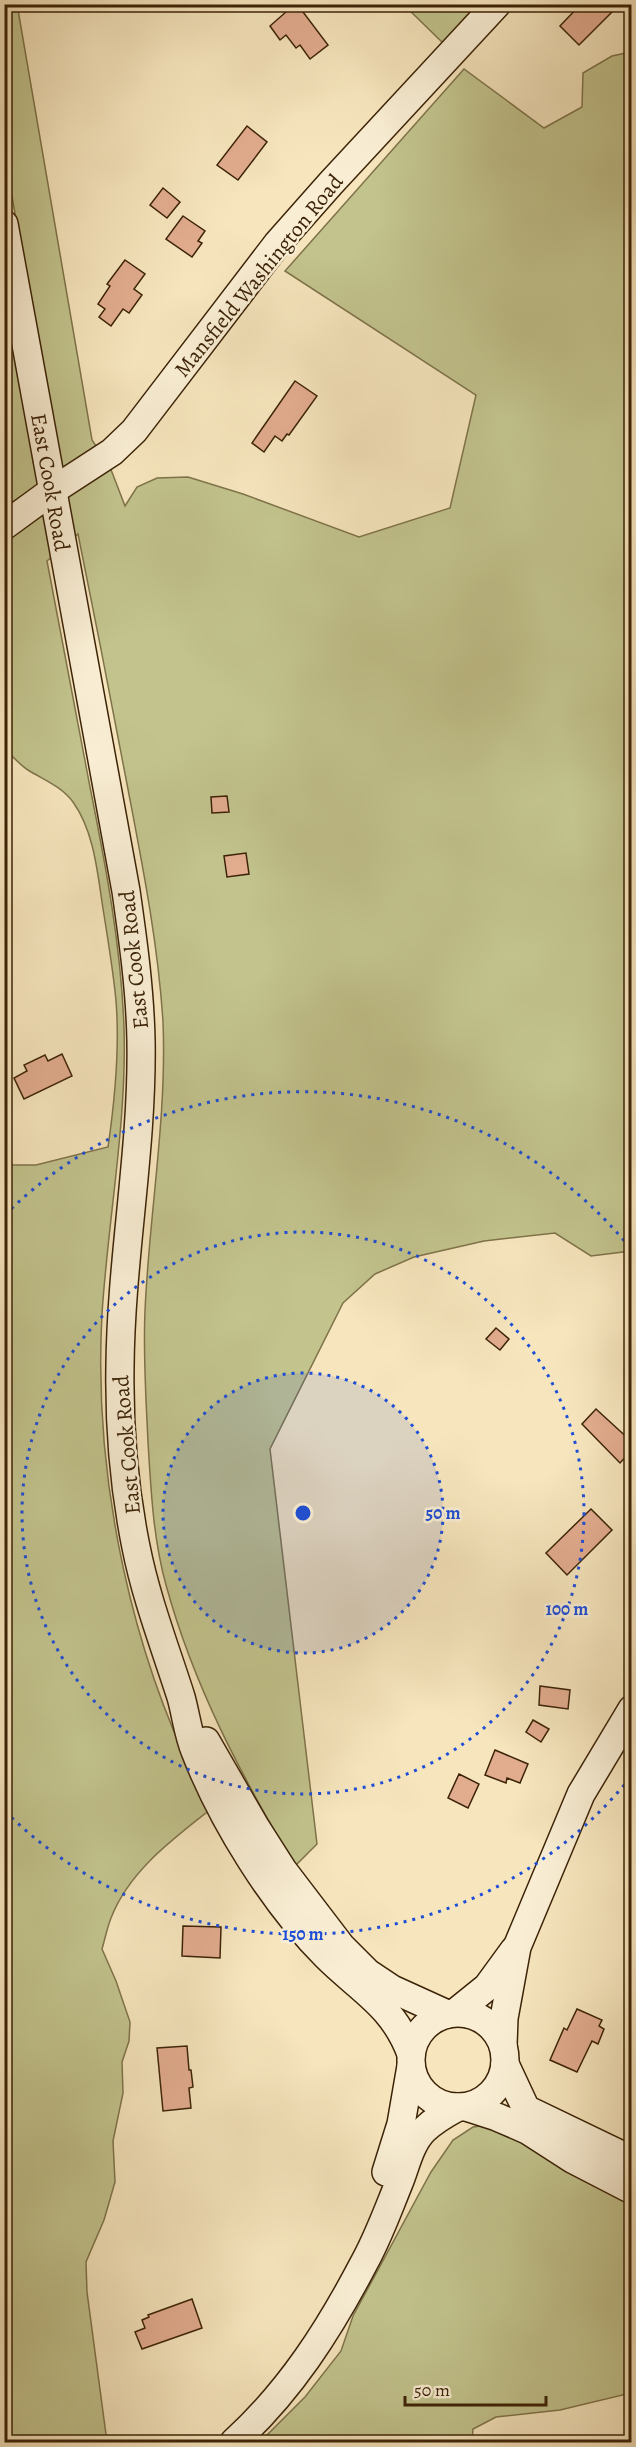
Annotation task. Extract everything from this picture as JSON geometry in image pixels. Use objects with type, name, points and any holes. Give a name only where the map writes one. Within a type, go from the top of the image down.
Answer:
[{"type":"main road","name":"Mansfield Washington Road","points":[[4,526],[52,490],[112,452],[134,431],[285,235],[497,4]]},
{"type":"main road","name":"East Cook Road","points":[[4,224],[126,891],[139,993],[140,1080],[122,1314],[121,1426],[136,1546],[164,1651],[181,1699],[194,1748],[211,1790],[259,1870],[287,1910],[325,1956],[389,2014],[403,2033],[411,2060]]},
{"type":"main road","name":"East Cook Road","points":[[181,1699],[255,1826],[283,1869],[342,1946],[368,1973],[392,1989],[452,2013]]},
{"type":"main road","points":[[234,2442],[260,2419],[303,2367],[335,2317],[366,2261],[411,2151],[422,2132],[439,2118],[462,2107],[481,2102],[493,2092],[501,2079],[504,2055],[504,2018],[517,1947],[580,1794],[632,1709]]},
{"type":"main road","points":[[366,2261],[388,2166],[401,2124],[415,2040],[422,2028],[434,2019],[452,2013],[487,1987],[517,1947]]},
{"type":"main road","points":[[452,2013],[472,2014],[485,2021],[496,2032],[526,2109],[632,2160]]},
{"type":"main road","points":[[411,2060],[415,2079],[422,2091],[432,2100],[444,2106],[462,2107],[497,2116],[527,2130],[572,2159],[632,2190]]},
{"type":"green space","points":[[17,4],[92,440],[110,467],[125,506],[137,487],[157,478],[188,477],[243,494],[359,537],[450,508],[476,395],[285,271],[464,69],[544,128],[582,107],[583,73],[612,56],[631,52],[631,1251],[591,1256],[555,1233],[484,1241],[414,1257],[375,1274],[343,1303],[270,1449],[317,1844],[295,1866],[238,1764],[205,1695],[177,1623],[158,1550],[150,1478],[144,1344],[147,1275],[164,1058],[157,962],[138,843],[78,534],[47,561],[107,877],[122,997],[123,1099],[102,1314],[101,1377],[104,1441],[112,1505],[139,1632],[159,1694],[183,1753],[211,1809],[154,1857],[129,1885],[111,1918],[102,1949],[130,2022],[129,2041],[122,2062],[123,2093],[113,2141],[115,2182],[104,2220],[86,2262],[87,2292],[107,2442],[4,2442],[5,1165],[36,1165],[108,1147],[117,1056],[116,1001],[110,952],[90,837],[80,813],[68,796],[58,787],[25,768],[5,749],[4,292],[31,435],[33,463],[51,417],[5,157],[5,5]]},
{"type":"green space","points":[[404,5],[485,5],[446,46]]},
{"type":"green space","points":[[488,2125],[631,2198],[631,2393],[560,2410],[496,2417],[473,2429],[472,2442],[260,2442],[305,2397],[341,2351],[353,2316],[431,2172],[453,2140],[473,2127]]},
{"type":"building","points":[[295,4],[328,45],[310,59],[300,45],[296,48],[286,35],[280,40],[270,26]]},
{"type":"building","points":[[581,4],[620,4],[579,45],[560,26]]},
{"type":"building","points":[[247,126],[267,142],[238,180],[217,165]]},
{"type":"building","points":[[163,188],[180,202],[167,218],[150,205]]},
{"type":"building","points":[[183,216],[205,231],[198,241],[202,243],[192,257],[166,239]]},
{"type":"building","points":[[125,260],[145,274],[134,289],[142,295],[129,313],[123,309],[111,326],[99,317],[105,309],[98,304],[110,286],[107,284]]},
{"type":"building","points":[[295,381],[317,396],[289,435],[287,434],[282,441],[275,436],[264,452],[252,443]]},
{"type":"building","points":[[227,796],[229,812],[212,813],[211,797]]},
{"type":"building","points":[[246,853],[249,874],[227,877],[224,856]]},
{"type":"building","points":[[62,1054],[72,1076],[24,1099],[14,1078],[27,1071],[24,1065],[45,1055],[48,1061]]},
{"type":"building","points":[[496,1328],[509,1339],[500,1350],[486,1339]]},
{"type":"building","points":[[596,1409],[632,1442],[632,1450],[620,1463],[582,1424]]},
{"type":"building","points":[[591,1509],[612,1530],[567,1575],[546,1553]]},
{"type":"building","points":[[540,1686],[570,1690],[568,1709],[539,1705]]},
{"type":"building","points":[[533,1720],[549,1729],[541,1742],[526,1732]]},
{"type":"building","points":[[495,1750],[528,1764],[520,1783],[507,1778],[506,1783],[485,1775]]},
{"type":"building","points":[[459,1774],[479,1784],[468,1808],[448,1798]]},
{"type":"building","points":[[183,1926],[221,1927],[220,1958],[182,1956]]},
{"type":"building","points":[[577,2009],[602,2020],[599,2026],[604,2029],[598,2044],[592,2041],[577,2072],[550,2060],[564,2028],[567,2030]]},
{"type":"building","points":[[187,2046],[193,2087],[189,2088],[191,2108],[163,2111],[157,2048]]},
{"type":"building","points":[[192,2299],[202,2328],[142,2349],[135,2332],[145,2328],[142,2320],[149,2317],[148,2315]]}]
